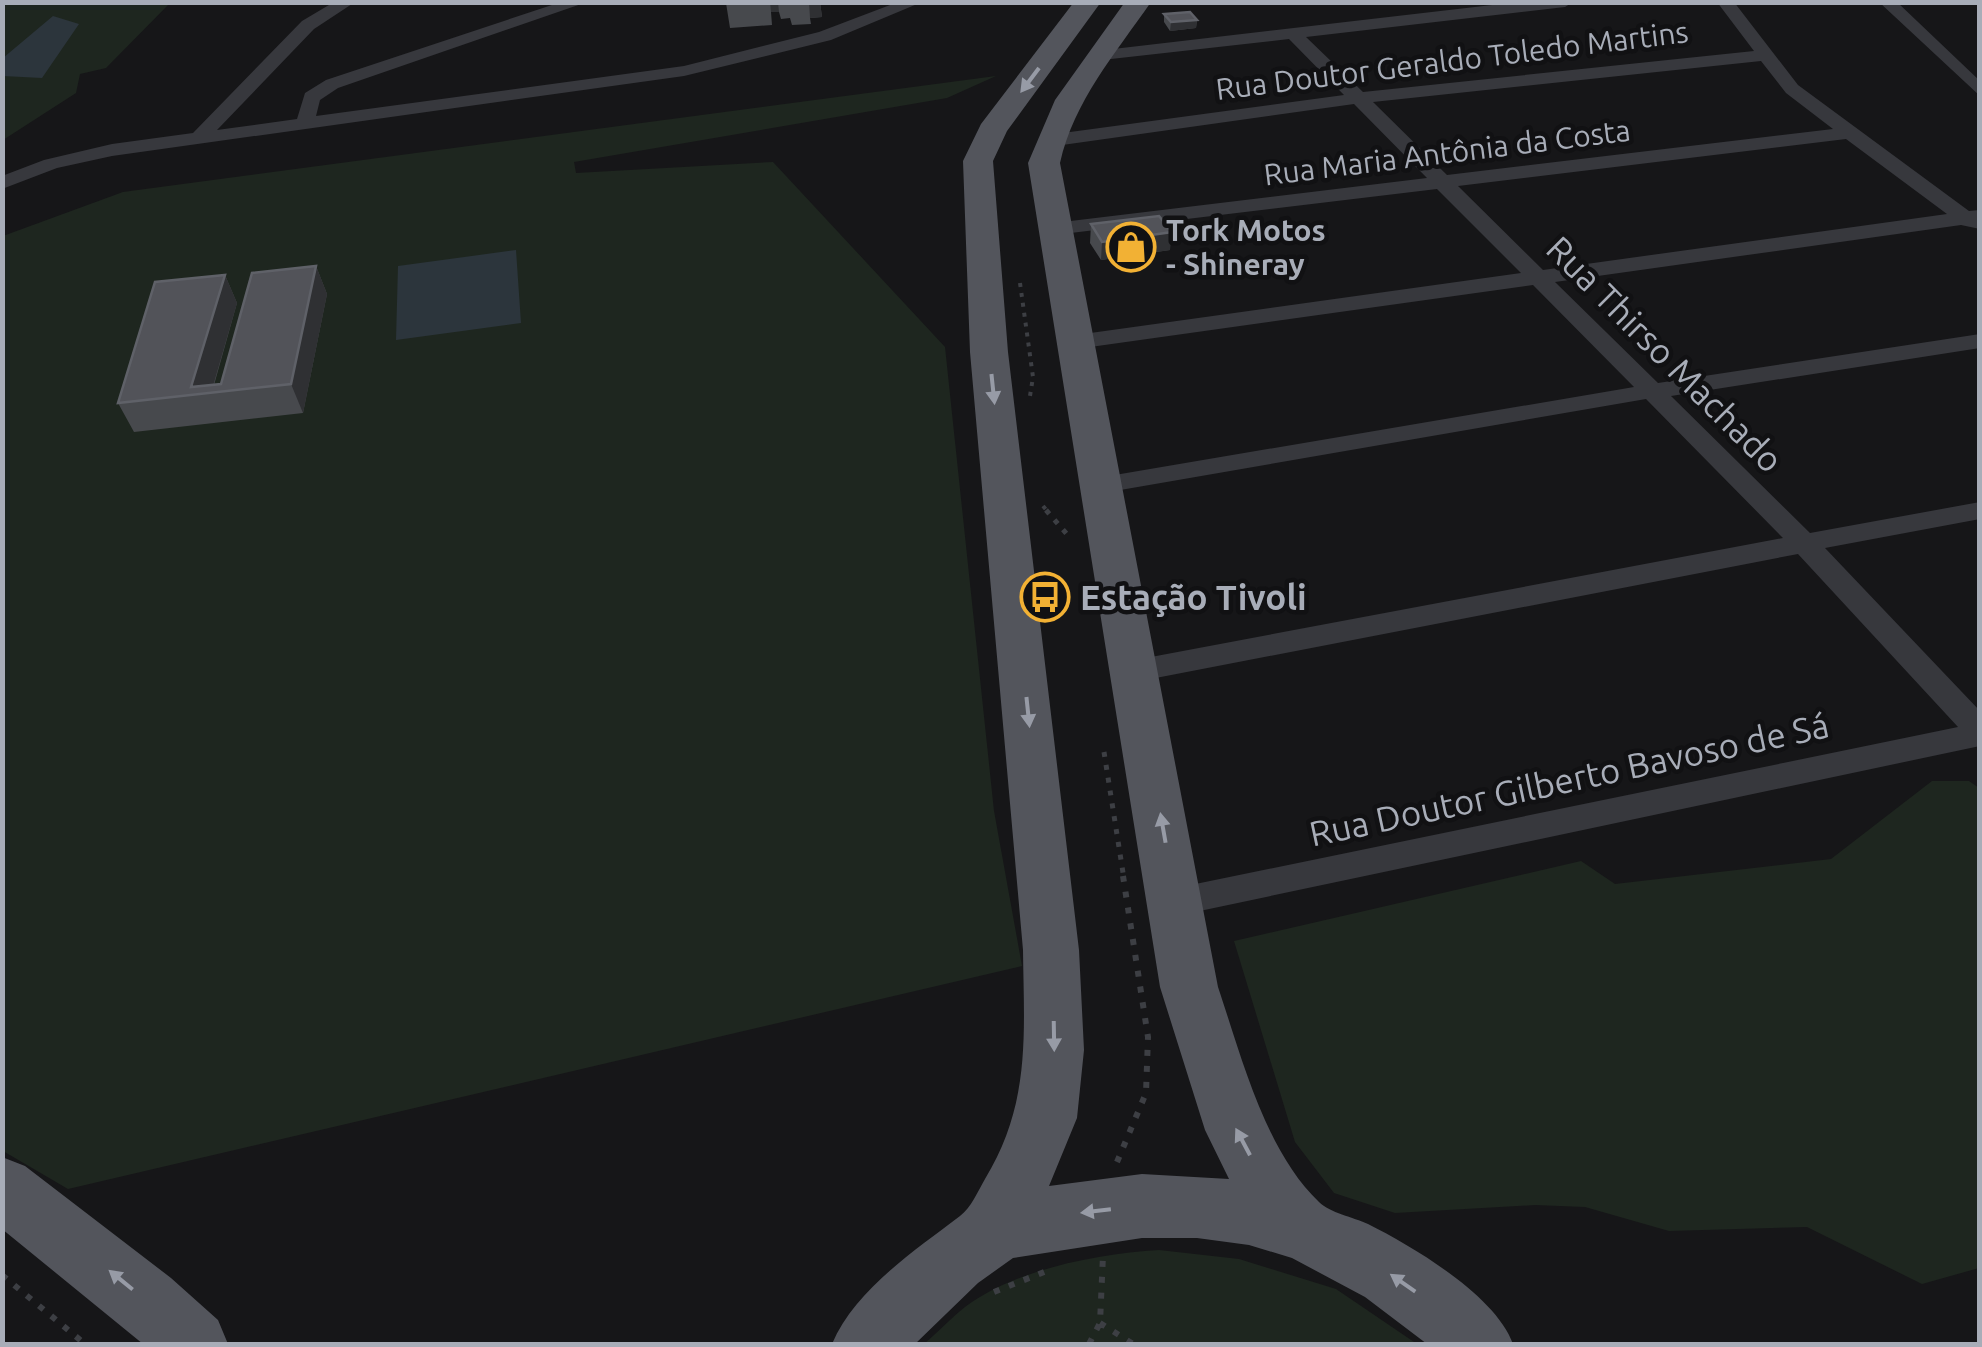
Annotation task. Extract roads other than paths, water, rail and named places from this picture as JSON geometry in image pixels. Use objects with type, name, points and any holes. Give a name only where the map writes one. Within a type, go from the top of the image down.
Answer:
[{"type":"main road","points":[[1111,24],[1053,130],[1044,163],[1054,230],[1103,485],[1189,987],[1236,1130],[1295,1224]]},
{"type":"main road","points":[[985,1267],[1046,1118],[1054,1050],[1052,950],[989,352],[976,189],[978,161],[992,130],[1111,24]]},
{"type":"main road","points":[[2,1188],[194,1344]]},
{"type":"main road","points":[[867,1344],[921,1291],[985,1267],[1046,1219],[1102,1244],[1172,1204],[1230,1209],[1295,1224],[1356,1251],[1437,1307],[1478,1344]]},
{"type":"street","points":[[198,139],[308,25],[347,2]]},
{"type":"street","points":[[305,124],[311,97],[332,84],[579,2]]},
{"type":"street","points":[[2,183],[84,155],[684,71],[825,36],[914,2]]},
{"type":"street","points":[[1111,24],[1192,43],[1565,2]]},
{"type":"street","points":[[1725,2],[1792,88],[1846,132],[1974,221]]},
{"type":"street","points":[[1887,2],[1980,91]]},
{"type":"street","name":"Rua Thirso Machado","points":[[1292,33],[1805,544],[1980,733]]},
{"type":"street","name":"Rua Doutor Geraldo Toledo Martins","points":[[1053,130],[1147,126],[1360,98],[1764,55]]},
{"type":"street","name":"Rua Maria Antônia da Costa","points":[[1054,230],[1846,132]]},
{"type":"street","points":[[1076,342],[1974,221]]},
{"type":"street","points":[[1103,485],[1653,392],[1980,342]]},
{"type":"street","points":[[1135,671],[1980,510]]},
{"type":"street","name":"Rua Doutor Gilberto Bavoso de Sá","points":[[1176,902],[1980,733]]},
{"type":"place","name":"Tork Motos - Shineray","points":[[1131,247]]},
{"type":"place","name":"Estação Tivoli","points":[[1045,597]]}]
